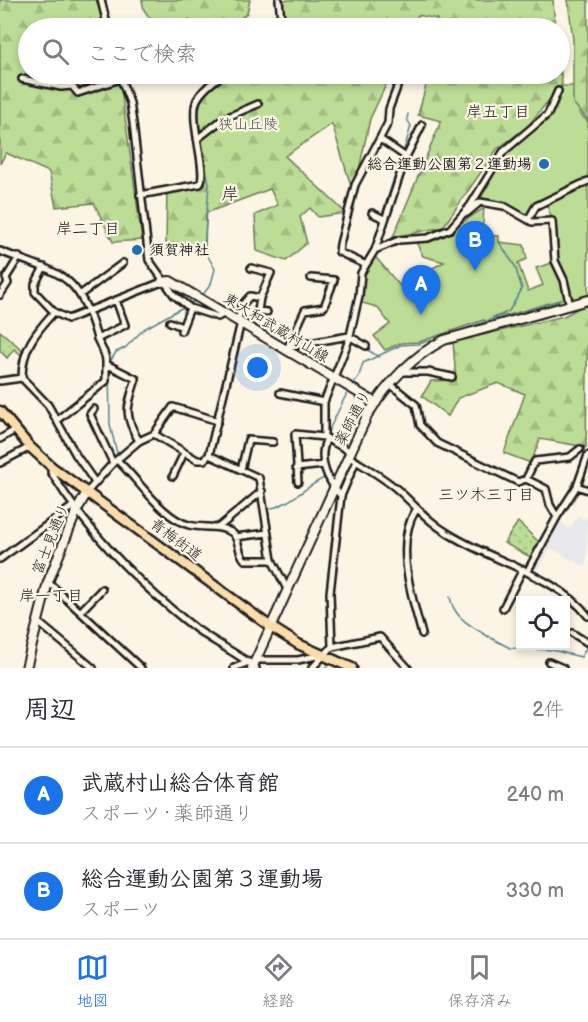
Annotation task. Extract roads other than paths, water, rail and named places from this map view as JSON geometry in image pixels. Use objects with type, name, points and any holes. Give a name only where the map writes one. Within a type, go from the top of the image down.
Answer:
[{"type":"main road","name":"青梅街道","points":[[0,411],[30,447],[52,467],[271,627],[352,668]]},
{"type":"street","points":[[101,0],[106,18]]},
{"type":"street","points":[[279,0],[281,18]]},
{"type":"street","points":[[46,84],[61,87],[72,86],[78,93],[100,84]]},
{"type":"street","points":[[123,84],[130,103],[133,123],[149,260],[162,282],[187,306],[218,317],[225,313]]},
{"type":"street","points":[[140,195],[200,184],[202,172],[195,105],[198,97],[213,84]]},
{"type":"street","points":[[364,264],[339,252],[355,185],[388,123],[389,109],[398,84]]},
{"type":"street","points":[[459,220],[477,195],[498,158],[548,114],[558,91]]},
{"type":"street","points":[[197,139],[223,119],[258,104]]},
{"type":"street","points":[[342,496],[334,488],[322,466],[323,446],[326,438],[324,402],[335,379],[357,310],[364,264],[375,250],[382,219],[403,155],[422,125]]},
{"type":"street","points":[[380,139],[403,155]]},
{"type":"street","points":[[528,220],[536,206],[588,181]]},
{"type":"street","points":[[375,250],[399,240],[418,240],[437,236],[480,202],[504,206],[528,220],[552,221],[555,261],[564,280],[570,306]]},
{"type":"street","points":[[372,213],[382,219]]},
{"type":"street","points":[[0,251],[44,267],[69,281],[81,294],[89,310],[97,339],[106,354],[108,366],[106,381],[57,420]]},
{"type":"street","points":[[0,295],[8,283],[6,278],[19,257]]},
{"type":"street","points":[[81,294],[123,263]]},
{"type":"street","points":[[44,267],[35,284],[35,292],[54,312],[68,319],[162,282]]},
{"type":"street","points":[[251,268],[271,273],[260,298],[258,311],[267,312]]},
{"type":"street","points":[[286,347],[305,310],[324,307],[334,280],[311,278]]},
{"type":"street","name":"東大和武蔵村山線","points":[[162,282],[170,281],[286,347],[375,403]]},
{"type":"street","points":[[154,434],[184,453],[201,460],[209,455],[241,306],[250,296],[260,298]]},
{"type":"street","points":[[97,339],[125,325],[116,300]]},
{"type":"street","name":"薬師通り","points":[[254,665],[349,454],[375,403],[390,384],[423,351],[444,340],[588,300]]},
{"type":"street","points":[[170,322],[182,329],[187,306]]},
{"type":"street","points":[[54,312],[30,340],[24,359],[22,378],[48,405],[76,455],[94,481]]},
{"type":"street","points":[[286,347],[349,336],[366,346]]},
{"type":"street","points":[[108,366],[136,379],[127,415],[128,422],[140,441]]},
{"type":"street","points":[[401,372],[428,372],[452,377]]},
{"type":"street","points":[[0,381],[22,378]]},
{"type":"street","points":[[390,384],[416,405],[423,406]]},
{"type":"street","points":[[280,393],[324,402]]},
{"type":"street","points":[[416,405],[420,425],[436,443],[518,482],[526,479],[535,461],[570,457],[580,449]]},
{"type":"street","points":[[87,492],[94,481],[115,461],[140,441],[154,434],[173,407],[218,421]]},
{"type":"street","points":[[94,409],[90,414],[115,461],[137,478],[165,513],[189,525],[219,527],[230,531],[235,537],[241,557],[245,560],[272,560]]},
{"type":"street","points":[[0,439],[15,430]]},
{"type":"street","points":[[298,482],[295,434],[326,438],[399,491],[416,510],[452,536],[525,570],[575,602],[588,616]]},
{"type":"street","points":[[241,470],[250,439],[273,442]]},
{"type":"street","points":[[239,442],[247,444]]},
{"type":"street","points":[[0,463],[30,447]]},
{"type":"street","points":[[173,476],[184,453]]},
{"type":"street","points":[[209,455],[259,478],[272,560],[288,591]]},
{"type":"street","points":[[502,608],[556,517],[578,486],[588,455]]},
{"type":"street","points":[[332,647],[330,594],[342,496],[356,461]]},
{"type":"street","points":[[296,468],[322,466]]},
{"type":"street","points":[[52,467],[51,472],[75,508],[138,579],[192,626],[254,665]]},
{"type":"street","points":[[526,479],[546,489],[556,517]]},
{"type":"street","points":[[578,486],[588,490]]},
{"type":"street","points":[[219,527],[262,491]]},
{"type":"street","name":"富士見通り","points":[[26,668],[36,621],[48,582],[75,508],[87,492]]},
{"type":"street","points":[[0,559],[75,508]]},
{"type":"street","points":[[416,510],[404,538],[412,596],[422,634]]},
{"type":"street","points":[[235,537],[268,533]]},
{"type":"street","points":[[48,582],[141,668]]},
{"type":"street","points":[[81,611],[102,588]]},
{"type":"street","points":[[36,621],[93,668]]},
{"type":"street","points":[[572,633],[588,643]]},
{"type":"street","points":[[312,668],[332,647],[380,638],[408,668]]},
{"type":"street","points":[[234,668],[323,655]]},
{"type":"street","points":[[549,663],[563,668]]},
{"type":"waterway","points":[[403,153],[411,126],[407,119],[408,114]]},
{"type":"waterway","points":[[201,143],[209,184],[204,249],[215,269],[211,284],[202,296]]},
{"type":"waterway","points":[[382,215],[401,157]]},
{"type":"waterway","points":[[372,249],[381,220]]},
{"type":"waterway","points":[[494,318],[509,311],[522,289],[515,266],[499,242]]},
{"type":"waterway","points":[[189,303],[197,301]]},
{"type":"waterway","points":[[454,333],[492,319],[507,317],[559,301]]},
{"type":"waterway","points":[[110,362],[116,352],[125,348],[144,329],[185,306]]},
{"type":"waterway","points":[[352,385],[359,376],[363,363],[401,345],[418,344],[441,337]]},
{"type":"waterway","points":[[363,347],[379,357]]},
{"type":"waterway","points":[[109,367],[110,425],[118,457]]},
{"type":"waterway","points":[[326,436],[349,389]]},
{"type":"waterway","points":[[267,509],[282,505],[324,478],[321,448]]},
{"type":"waterway","points":[[450,597],[455,611],[470,625],[489,637]]},
{"type":"waterway","points":[[491,638],[510,648],[552,650],[581,657],[588,645]]},
{"type":"waterway","points":[[327,662],[327,668]]},
{"type":"place","name":"総合運動公園第２運動場","points":[[544,164]]},
{"type":"place","name":"須賀神社","points":[[137,250]]},
{"type":"place","name":"総合運動公園第３運動場","points":[[475,271]]},
{"type":"place","name":"武蔵村山総合体育館","points":[[421,315]]},
{"type":"district","name":"岸五丁目","points":[[498,112]]},
{"type":"district","name":"岸","points":[[230,194]]},
{"type":"district","name":"岸二丁目","points":[[88,229]]},
{"type":"district","name":"三ツ木三丁目","points":[[486,495]]},
{"type":"district","name":"岸一丁目","points":[[51,596]]},
{"type":"park label","name":"狭山丘陵","points":[[248,124]]}]
